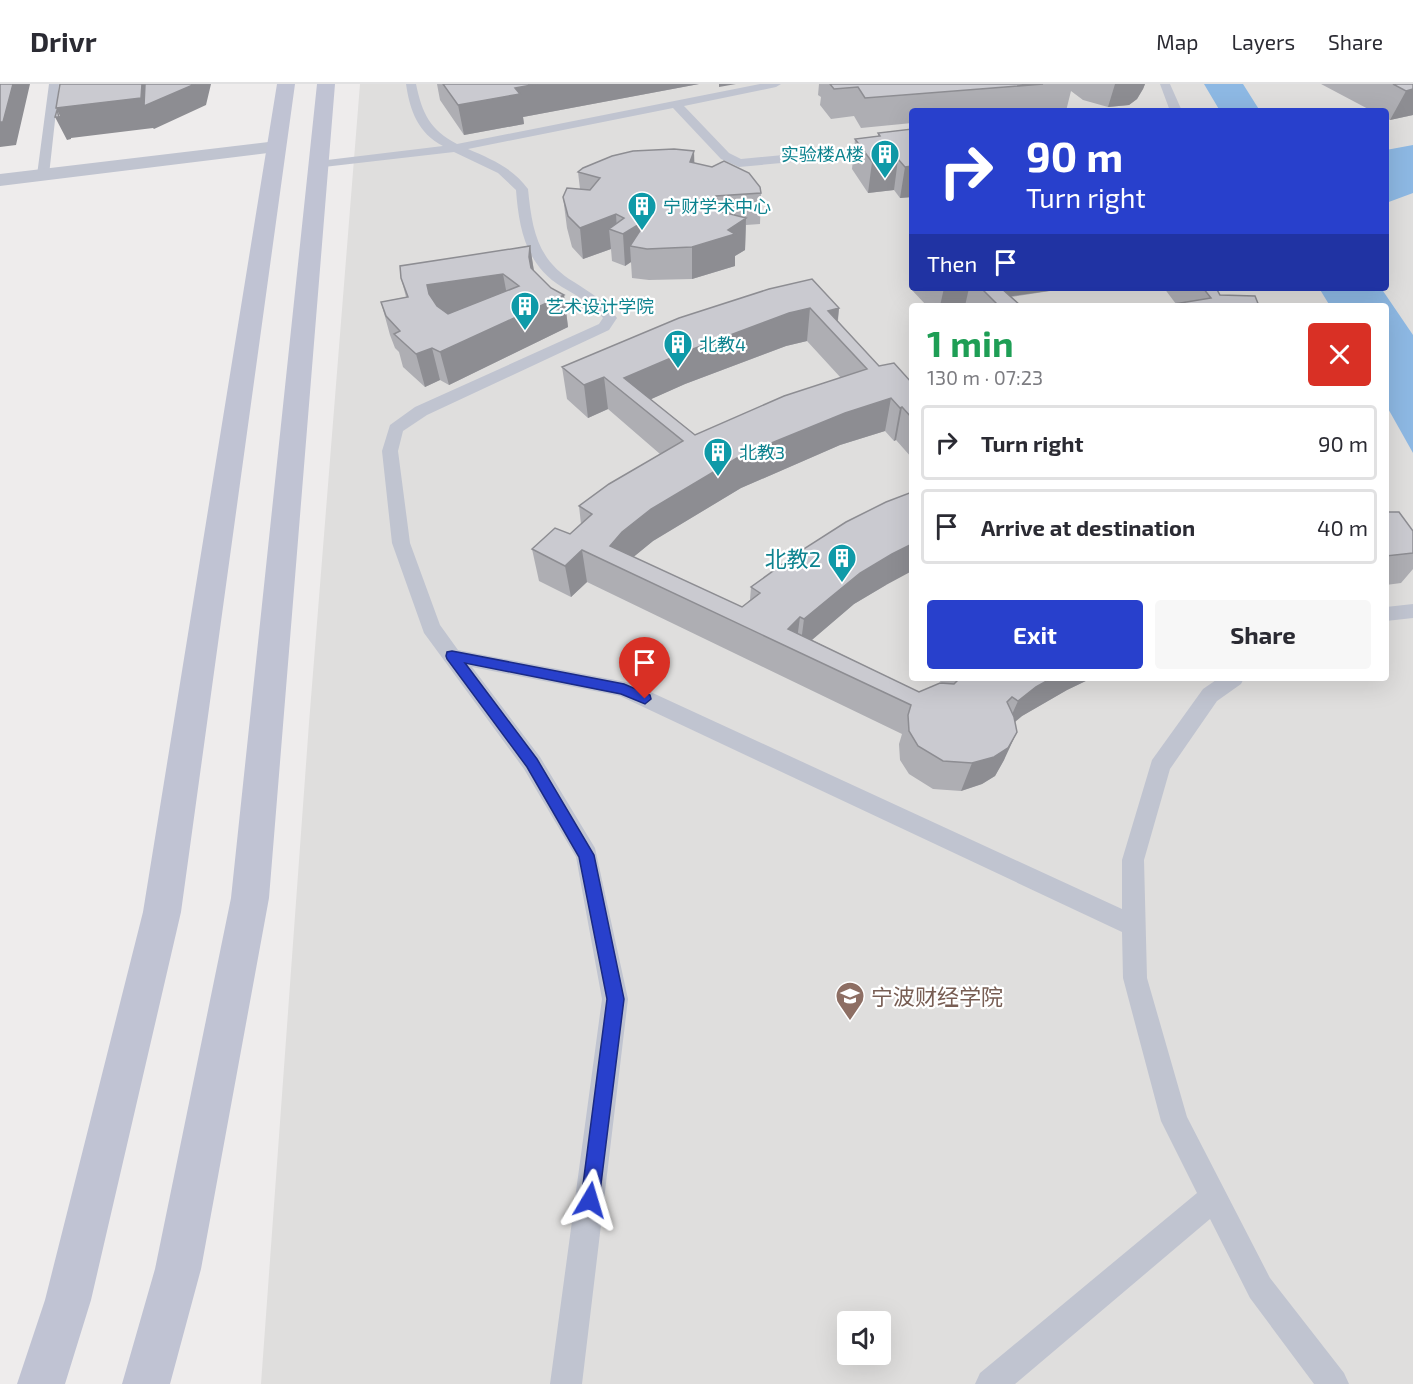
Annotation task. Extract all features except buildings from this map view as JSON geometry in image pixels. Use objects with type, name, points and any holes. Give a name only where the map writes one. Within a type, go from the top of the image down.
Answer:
[{"type":"main road","points":[[41,1384],[68,1300],[162,912],[286,84]]},
{"type":"main road","points":[[146,1384],[178,1269],[250,898],[326,84]]},
{"type":"street","points":[[0,180],[277,147]]},
{"type":"lane","points":[[43,175],[54,84]]},
{"type":"lane","points":[[411,84],[413,104],[422,126],[434,136],[503,171],[522,189],[533,248],[546,270],[600,304],[610,318],[604,327],[421,411],[396,429],[390,451],[401,543],[431,628],[532,763],[587,855],[615,999],[567,1384]]},
{"type":"lane","points":[[319,165],[456,148],[777,84]]},
{"type":"lane","points":[[1165,84],[1175,108]]},
{"type":"lane","points":[[676,104],[725,156],[739,163],[758,164],[909,147]]},
{"type":"lane","points":[[1389,614],[1413,611]]},
{"type":"lane","points":[[452,656],[624,689],[1134,926]]},
{"type":"lane","points":[[1230,681],[1210,695],[1160,766],[1133,860],[1135,978],[1175,1121],[1260,1288],[1333,1384]]},
{"type":"lane","points":[[991,1384],[1214,1197]]},
{"type":"shaded area","name":"宁波财经学院","points":[[360,84],[1413,84],[1413,1384],[261,1384],[309,723]]},
{"type":"water","points":[[1204,84],[1243,84],[1258,108],[1218,108]]},
{"type":"water","points":[[1413,145],[1413,193],[1389,202],[1389,149]]},
{"type":"water","points":[[1321,291],[1383,291],[1413,335],[1413,453],[1389,410],[1389,303],[1328,303]]},
{"type":"place","name":"实验楼A楼","points":[[885,180]]},
{"type":"place","name":"宁财学术中心","points":[[642,232]]},
{"type":"place","name":"艺术设计学院","points":[[525,332]]},
{"type":"place","name":"北教4","points":[[678,370]]},
{"type":"place","name":"北教3","points":[[718,478]]},
{"type":"place","name":"北教2","points":[[842,584]]},
{"type":"place","name":"宁波财经学院","points":[[850,1022]]},
{"type":"route","points":[[590,1200],[615,999],[587,855],[532,763],[452,656],[624,689],[645,699]]}]
